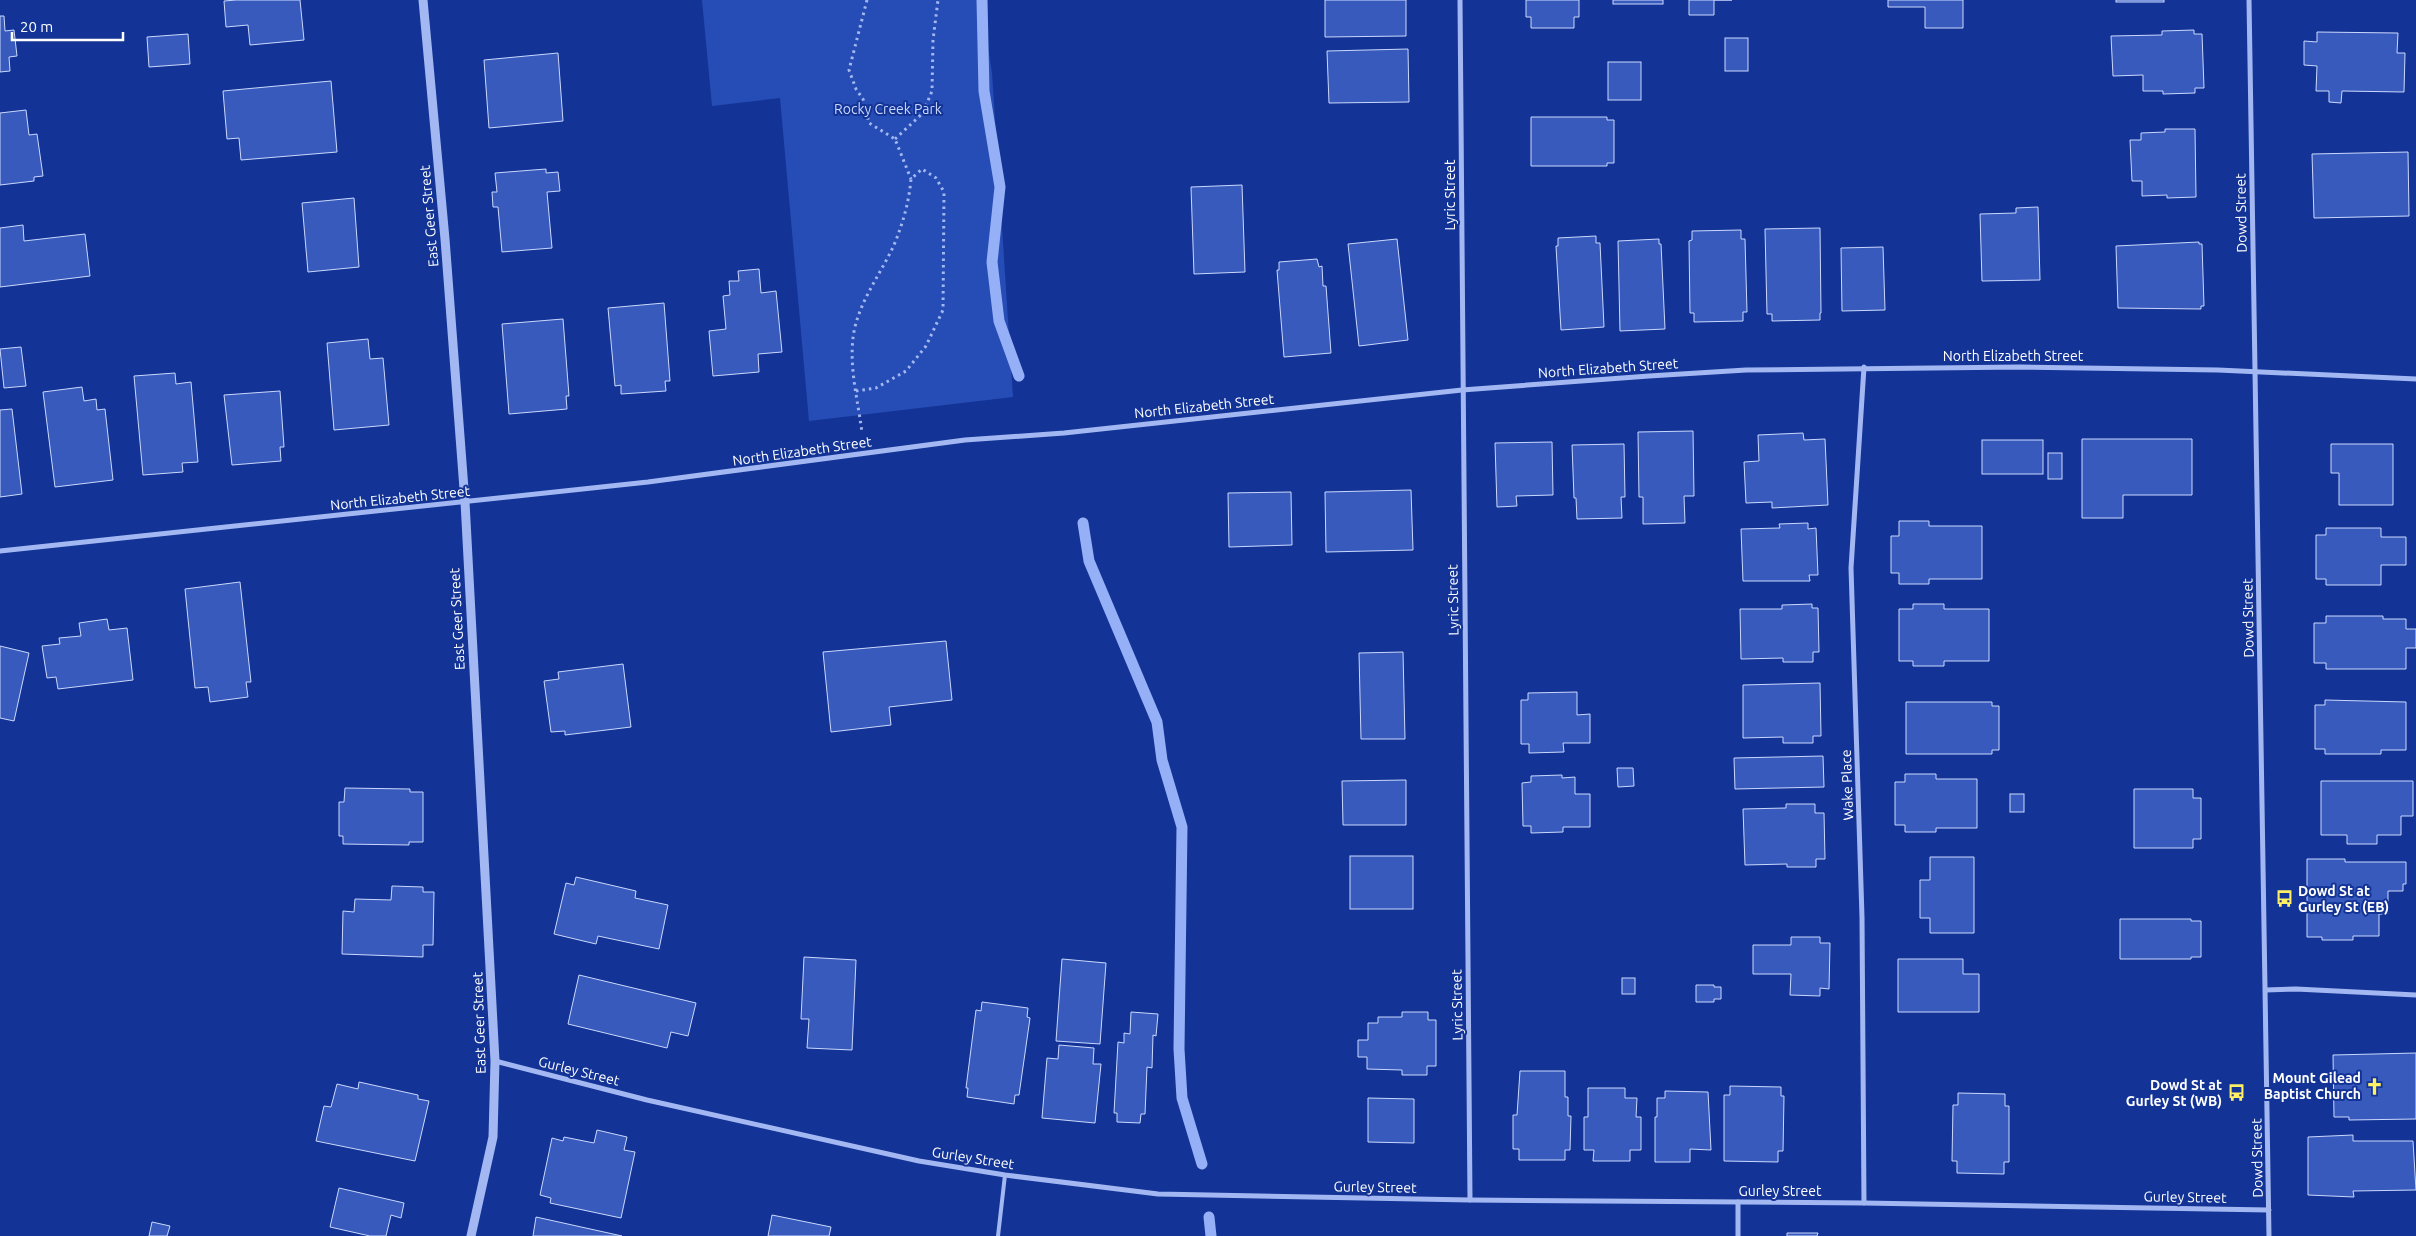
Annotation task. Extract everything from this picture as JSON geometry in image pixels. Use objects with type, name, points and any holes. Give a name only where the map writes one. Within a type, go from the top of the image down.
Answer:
[{"type":"street","name":"East Geer Street","points":[[423,0],[445,239],[465,502],[495,1061],[493,1137],[471,1236]]},
{"type":"street","name":"Lyric Street","points":[[1460,0],[1470,1200]]},
{"type":"street","name":"Dowd Street","points":[[2249,0],[2269,1236]]},
{"type":"street","name":"North Elizabeth Street","points":[[0,551],[648,482],[965,440],[1064,432],[1462,390],[1746,370],[1864,367],[2030,367],[2416,379]]},
{"type":"street","name":"Wake Place","points":[[1864,367],[1852,568],[1862,917],[1864,1203]]},
{"type":"street","points":[[2266,990],[2296,989],[2416,994]]},
{"type":"street","name":"Gurley Street","points":[[495,1061],[647,1100],[919,1161],[1158,1194],[1470,1200],[1864,1203],[2269,1210]]},
{"type":"street","points":[[1738,1202],[1738,1236]]},
{"type":"lane","points":[[998,1236],[1005,1174]]},
{"type":"path","points":[[864,454],[856,391],[853,343],[856,324],[874,278],[893,245],[909,202],[911,179],[895,139],[870,123],[863,99],[856,90],[849,70],[867,0]]},
{"type":"path","points":[[895,139],[923,113],[932,92],[933,40],[938,0]]},
{"type":"path","points":[[856,391],[876,388],[906,371],[926,346],[943,310],[944,192],[936,178],[922,169],[911,179]]},
{"type":"green space","name":"Rocky Creek Park","points":[[702,0],[981,0],[992,73],[1013,397],[809,421],[780,98],[712,106]]},
{"type":"building","points":[[300,0],[304,40],[250,45],[248,25],[226,27],[224,1]]},
{"type":"building","points":[[1325,0],[1406,0],[1406,36],[1325,37]]},
{"type":"building","points":[[1526,0],[1579,0],[1579,17],[1574,17],[1574,28],[1531,28],[1531,17],[1526,17]]},
{"type":"building","points":[[1613,0],[1663,0],[1663,4],[1613,4]]},
{"type":"building","points":[[1689,0],[1714,0],[1714,15],[1689,15]]},
{"type":"building","points":[[1888,0],[1963,0],[1963,28],[1925,28],[1925,7],[1888,7]]},
{"type":"building","points":[[2116,0],[2164,0],[2164,2],[2116,2]]},
{"type":"building","points":[[0,16],[4,16],[5,31],[14,30],[17,56],[9,57],[10,71],[0,72]]},
{"type":"building","points":[[2194,30],[2194,34],[2202,34],[2204,88],[2195,88],[2195,93],[2163,94],[2163,91],[2143,91],[2143,75],[2113,76],[2111,36],[2162,35],[2162,31]]},
{"type":"building","points":[[2317,32],[2398,33],[2397,53],[2405,53],[2404,92],[2342,91],[2341,103],[2329,102],[2329,91],[2316,91],[2317,66],[2304,65],[2304,41],[2317,42]]},
{"type":"building","points":[[188,34],[190,64],[149,67],[147,37]]},
{"type":"building","points":[[1725,38],[1748,38],[1748,71],[1725,71]]},
{"type":"building","points":[[1408,49],[1409,102],[1329,103],[1327,51]]},
{"type":"building","points":[[558,53],[563,121],[489,128],[484,60]]},
{"type":"building","points":[[1608,62],[1641,62],[1641,100],[1608,100]]},
{"type":"building","points":[[331,81],[337,152],[241,160],[239,138],[227,139],[223,91]]},
{"type":"building","points":[[26,110],[29,135],[37,134],[43,176],[34,177],[34,181],[0,185],[0,113]]},
{"type":"building","points":[[1531,117],[1607,117],[1607,120],[1614,120],[1614,163],[1607,163],[1607,166],[1531,166]]},
{"type":"building","points":[[2165,129],[2195,129],[2196,197],[2167,198],[2167,195],[2142,196],[2142,181],[2132,181],[2130,140],[2141,140],[2141,133],[2165,132]]},
{"type":"building","points":[[2408,152],[2409,216],[2314,218],[2312,154]]},
{"type":"building","points":[[546,169],[546,173],[558,172],[560,191],[547,192],[552,248],[502,252],[498,207],[493,207],[492,192],[497,192],[495,173]]},
{"type":"building","points":[[1242,185],[1245,272],[1194,274],[1191,187]]},
{"type":"building","points":[[354,198],[359,267],[308,272],[302,203]]},
{"type":"building","points":[[2038,207],[2040,280],[1982,281],[1980,214],[2016,213],[2016,208]]},
{"type":"building","points":[[23,225],[24,241],[85,234],[90,276],[0,287],[0,228]]},
{"type":"building","points":[[1820,228],[1820,320],[1772,321],[1772,314],[1767,314],[1765,229]]},
{"type":"building","points":[[1741,230],[1741,239],[1745,239],[1747,312],[1743,312],[1743,321],[1694,322],[1694,313],[1690,313],[1689,241],[1692,240],[1692,231]]},
{"type":"building","points":[[1596,236],[1596,243],[1600,243],[1604,327],[1561,330],[1556,246],[1558,246],[1558,238]]},
{"type":"building","points":[[1397,239],[1408,340],[1359,346],[1348,244]]},
{"type":"building","points":[[1659,239],[1659,244],[1661,244],[1665,329],[1620,331],[1618,241]]},
{"type":"building","points":[[2199,242],[2199,244],[2202,244],[2204,306],[2201,306],[2201,309],[2118,308],[2116,246]]},
{"type":"building","points":[[1883,247],[1885,310],[1842,311],[1841,248]]},
{"type":"building","points":[[1317,259],[1319,267],[1322,266],[1323,286],[1326,286],[1331,353],[1284,357],[1277,270],[1279,270],[1279,262]]},
{"type":"building","points":[[759,269],[761,293],[776,291],[782,352],[758,354],[759,372],[713,376],[709,331],[726,329],[723,296],[730,295],[729,281],[739,281],[738,271]]},
{"type":"building","points":[[664,303],[670,381],[665,381],[666,391],[621,394],[621,385],[615,386],[608,308]]},
{"type":"building","points":[[563,319],[569,396],[566,396],[567,409],[509,414],[502,324]]},
{"type":"building","points":[[368,339],[370,359],[383,358],[389,425],[334,430],[327,343]]},
{"type":"building","points":[[21,347],[26,386],[4,388],[0,349]]},
{"type":"building","points":[[175,373],[176,384],[191,382],[198,462],[182,463],[183,472],[143,475],[134,376]]},
{"type":"building","points":[[82,387],[84,401],[96,399],[97,410],[105,409],[113,480],[55,487],[43,392]]},
{"type":"building","points":[[280,391],[284,447],[280,447],[281,461],[232,465],[224,395]]},
{"type":"building","points":[[12,409],[22,494],[0,497],[0,410]]},
{"type":"building","points":[[1693,431],[1694,496],[1684,496],[1685,523],[1643,524],[1643,497],[1639,497],[1638,432]]},
{"type":"building","points":[[1803,433],[1804,440],[1825,439],[1828,505],[1772,508],[1772,502],[1746,503],[1744,462],[1759,461],[1758,435]]},
{"type":"building","points":[[2082,439],[2192,439],[2192,495],[2123,495],[2123,518],[2082,518]]},
{"type":"building","points":[[1982,440],[2043,440],[2043,474],[1982,474]]},
{"type":"building","points":[[1552,442],[1553,495],[1516,496],[1517,506],[1497,507],[1495,443]]},
{"type":"building","points":[[1624,444],[1625,497],[1621,497],[1622,518],[1577,519],[1576,498],[1574,498],[1572,445]]},
{"type":"building","points":[[2331,444],[2393,444],[2393,505],[2339,505],[2339,473],[2331,473]]},
{"type":"building","points":[[2048,453],[2062,453],[2062,479],[2048,479]]},
{"type":"building","points":[[1411,490],[1413,550],[1326,552],[1325,492]]},
{"type":"building","points":[[1291,492],[1292,545],[1229,547],[1228,493]]},
{"type":"building","points":[[1899,521],[1929,521],[1929,526],[1982,526],[1982,579],[1929,579],[1929,584],[1899,584],[1899,573],[1891,573],[1891,536],[1899,536]]},
{"type":"building","points":[[1808,523],[1808,529],[1816,528],[1818,575],[1809,575],[1810,581],[1743,581],[1741,529],[1780,528],[1779,524]]},
{"type":"building","points":[[2326,528],[2381,528],[2381,537],[2406,537],[2406,565],[2381,565],[2381,585],[2326,585],[2326,579],[2316,579],[2316,535],[2326,535]]},
{"type":"building","points":[[240,582],[251,682],[246,682],[248,697],[210,702],[208,687],[195,688],[185,589]]},
{"type":"building","points":[[1812,604],[1812,608],[1818,608],[1819,652],[1813,652],[1813,662],[1783,662],[1783,658],[1741,659],[1740,609],[1782,609],[1782,605]]},
{"type":"building","points":[[1913,604],[1944,604],[1944,609],[1989,609],[1989,661],[1944,661],[1944,666],[1913,666],[1913,661],[1899,661],[1899,609],[1913,609]]},
{"type":"building","points":[[2326,616],[2383,616],[2383,619],[2406,619],[2406,629],[2416,629],[2416,648],[2406,648],[2406,669],[2326,669],[2326,663],[2314,663],[2314,623],[2326,623]]},
{"type":"building","points":[[107,619],[109,630],[127,628],[133,680],[58,689],[56,677],[47,678],[42,646],[60,644],[59,638],[81,636],[79,623]]},
{"type":"building","points":[[946,641],[952,700],[889,707],[891,725],[831,732],[823,652]]},
{"type":"building","points":[[0,646],[29,653],[14,721],[0,718]]},
{"type":"building","points":[[1403,652],[1405,739],[1361,739],[1359,653]]},
{"type":"building","points":[[623,664],[631,727],[565,735],[565,731],[551,732],[544,681],[559,679],[558,672]]},
{"type":"building","points":[[1820,683],[1821,736],[1813,736],[1813,743],[1783,743],[1783,737],[1743,738],[1743,685]]},
{"type":"building","points":[[1577,692],[1577,715],[1590,714],[1590,743],[1563,743],[1564,752],[1529,753],[1529,744],[1521,744],[1521,700],[1528,700],[1528,693]]},
{"type":"building","points":[[2325,700],[2406,702],[2406,750],[2381,750],[2381,754],[2325,754],[2325,749],[2315,749],[2315,705],[2325,705]]},
{"type":"building","points":[[1906,702],[1992,702],[1992,706],[1999,706],[1999,750],[1992,750],[1992,754],[1906,754]]},
{"type":"building","points":[[1823,756],[1824,787],[1735,789],[1734,758]]},
{"type":"building","points":[[1617,768],[1633,768],[1634,786],[1618,787]]},
{"type":"building","points":[[1905,774],[1936,774],[1936,779],[1977,779],[1977,828],[1936,828],[1936,832],[1905,832],[1905,825],[1895,825],[1895,782],[1905,782]]},
{"type":"building","points":[[1562,775],[1562,778],[1575,777],[1575,794],[1590,794],[1590,827],[1563,827],[1563,832],[1531,833],[1531,826],[1523,826],[1522,783],[1531,782],[1531,776]]},
{"type":"building","points":[[1406,780],[1406,825],[1343,825],[1342,781]]},
{"type":"building","points":[[2321,781],[2413,781],[2413,816],[2401,816],[2401,835],[2377,835],[2377,844],[2347,844],[2347,835],[2321,835]]},
{"type":"building","points":[[345,788],[410,789],[410,792],[423,792],[423,842],[409,842],[409,845],[343,844],[343,836],[339,836],[339,802],[344,802]]},
{"type":"building","points":[[2134,789],[2193,789],[2193,798],[2201,798],[2201,839],[2193,839],[2193,848],[2134,848]]},
{"type":"building","points":[[2010,794],[2024,794],[2024,812],[2010,812]]},
{"type":"building","points":[[1786,804],[1815,804],[1815,813],[1824,813],[1825,859],[1816,859],[1816,867],[1787,867],[1787,864],[1745,865],[1743,809],[1786,808]]},
{"type":"building","points":[[1350,856],[1413,856],[1413,909],[1350,909]]},
{"type":"building","points":[[1930,857],[1974,857],[1974,933],[1930,933],[1930,918],[1920,918],[1920,880],[1930,880]]},
{"type":"building","points":[[2307,859],[2345,859],[2345,862],[2406,862],[2406,884],[2403,884],[2403,891],[2388,891],[2388,914],[2379,914],[2379,936],[2353,936],[2353,940],[2322,940],[2322,937],[2307,937]]},
{"type":"building","points":[[576,877],[636,891],[635,898],[668,905],[659,949],[598,936],[596,944],[554,934],[566,883],[574,885]]},
{"type":"building","points":[[392,886],[423,887],[423,892],[434,892],[433,945],[423,945],[423,957],[342,954],[343,911],[354,912],[355,899],[391,900]]},
{"type":"building","points":[[2120,919],[2191,919],[2191,921],[2201,921],[2201,957],[2191,957],[2191,959],[2120,959]]},
{"type":"building","points":[[1791,937],[1820,937],[1820,943],[1830,943],[1829,989],[1820,988],[1820,996],[1790,995],[1791,974],[1753,974],[1753,945],[1791,945]]},
{"type":"building","points":[[804,957],[856,960],[852,1050],[807,1048],[809,1019],[801,1019]]},
{"type":"building","points":[[1062,959],[1106,963],[1100,1044],[1056,1041]]},
{"type":"building","points":[[1898,959],[1963,959],[1963,974],[1979,974],[1979,1012],[1898,1012]]},
{"type":"building","points":[[579,975],[696,1003],[688,1036],[671,1032],[667,1048],[568,1024]]},
{"type":"building","points":[[1622,978],[1635,978],[1635,994],[1622,994]]},
{"type":"building","points":[[1696,985],[1721,987],[1721,999],[1714,999],[1714,1002],[1696,1002]]},
{"type":"building","points":[[982,1002],[1028,1008],[1027,1017],[1030,1018],[1019,1095],[1015,1095],[1014,1104],[967,1097],[968,1088],[966,1088],[976,1010],[981,1011]]},
{"type":"building","points":[[1131,1012],[1158,1014],[1156,1036],[1153,1035],[1152,1068],[1147,1067],[1145,1114],[1141,1114],[1140,1123],[1117,1122],[1117,1113],[1114,1113],[1118,1042],[1124,1043],[1124,1033],[1130,1034]]},
{"type":"building","points":[[1402,1012],[1428,1012],[1428,1020],[1436,1020],[1436,1066],[1427,1066],[1427,1075],[1402,1075],[1402,1070],[1367,1069],[1367,1057],[1358,1057],[1358,1040],[1368,1040],[1368,1023],[1378,1023],[1378,1017],[1402,1017]]},
{"type":"building","points":[[1059,1045],[1094,1048],[1093,1064],[1101,1064],[1095,1123],[1042,1118],[1047,1058],[1058,1059]]},
{"type":"building","name":"Mount Gilead Baptist Church","points":[[2416,1053],[2416,1119],[2349,1120],[2349,1117],[2334,1117],[2333,1055]]},
{"type":"building","points":[[1520,1071],[1565,1071],[1565,1097],[1568,1097],[1568,1116],[1571,1116],[1570,1150],[1565,1150],[1565,1160],[1519,1160],[1519,1149],[1513,1149],[1513,1115],[1517,1115]]},
{"type":"building","points":[[359,1082],[418,1095],[418,1099],[429,1101],[415,1161],[316,1141],[324,1106],[331,1107],[337,1084],[358,1089]]},
{"type":"building","points":[[1730,1086],[1781,1087],[1781,1096],[1784,1096],[1783,1151],[1778,1151],[1778,1162],[1724,1161],[1724,1095],[1730,1095]]},
{"type":"building","points":[[1588,1088],[1625,1088],[1625,1098],[1637,1098],[1636,1117],[1641,1117],[1641,1150],[1630,1150],[1630,1161],[1593,1161],[1594,1150],[1584,1150],[1584,1117],[1588,1117]]},
{"type":"building","points":[[1665,1091],[1708,1092],[1711,1150],[1690,1149],[1690,1162],[1655,1162],[1657,1098],[1665,1098]]},
{"type":"building","points":[[1958,1093],[2005,1094],[2005,1106],[2009,1106],[2009,1162],[2004,1162],[2004,1174],[1957,1173],[1957,1161],[1952,1161],[1953,1105],[1958,1105]]},
{"type":"building","points":[[1368,1098],[1414,1099],[1414,1143],[1368,1142]]},
{"type":"building","points":[[597,1130],[627,1137],[624,1150],[635,1152],[621,1218],[550,1203],[551,1198],[540,1195],[552,1138],[563,1141],[564,1137],[594,1143]]},
{"type":"building","points":[[2353,1135],[2353,1141],[2413,1141],[2416,1190],[2353,1191],[2354,1197],[2308,1195],[2308,1137]]},
{"type":"building","points":[[339,1188],[404,1203],[401,1218],[391,1215],[386,1236],[370,1236],[330,1227]]},
{"type":"building","points":[[772,1215],[831,1227],[829,1236],[768,1236]]},
{"type":"building","points":[[536,1217],[622,1236],[533,1236]]},
{"type":"building","points":[[152,1222],[170,1226],[167,1236],[149,1236]]},
{"type":"building","points":[[1787,1233],[1818,1233],[1817,1236],[1787,1236]]},
{"type":"waterway","points":[[982,0],[984,91],[1000,187],[992,262],[999,321],[1019,376]]},
{"type":"waterway","points":[[1083,523],[1089,561],[1157,722],[1162,760],[1182,827],[1179,1049],[1182,1098],[1202,1164]]},
{"type":"waterway","points":[[1209,1217],[1211,1236]]},
{"type":"place","name":"Dowd St at Gurley St (EB)","points":[[2284,899]]},
{"type":"place","name":"Mount Gilead Baptist Church","points":[[2375,1086]]},
{"type":"place","name":"Dowd St at Gurley St (WB)","points":[[2236,1093]]}]
